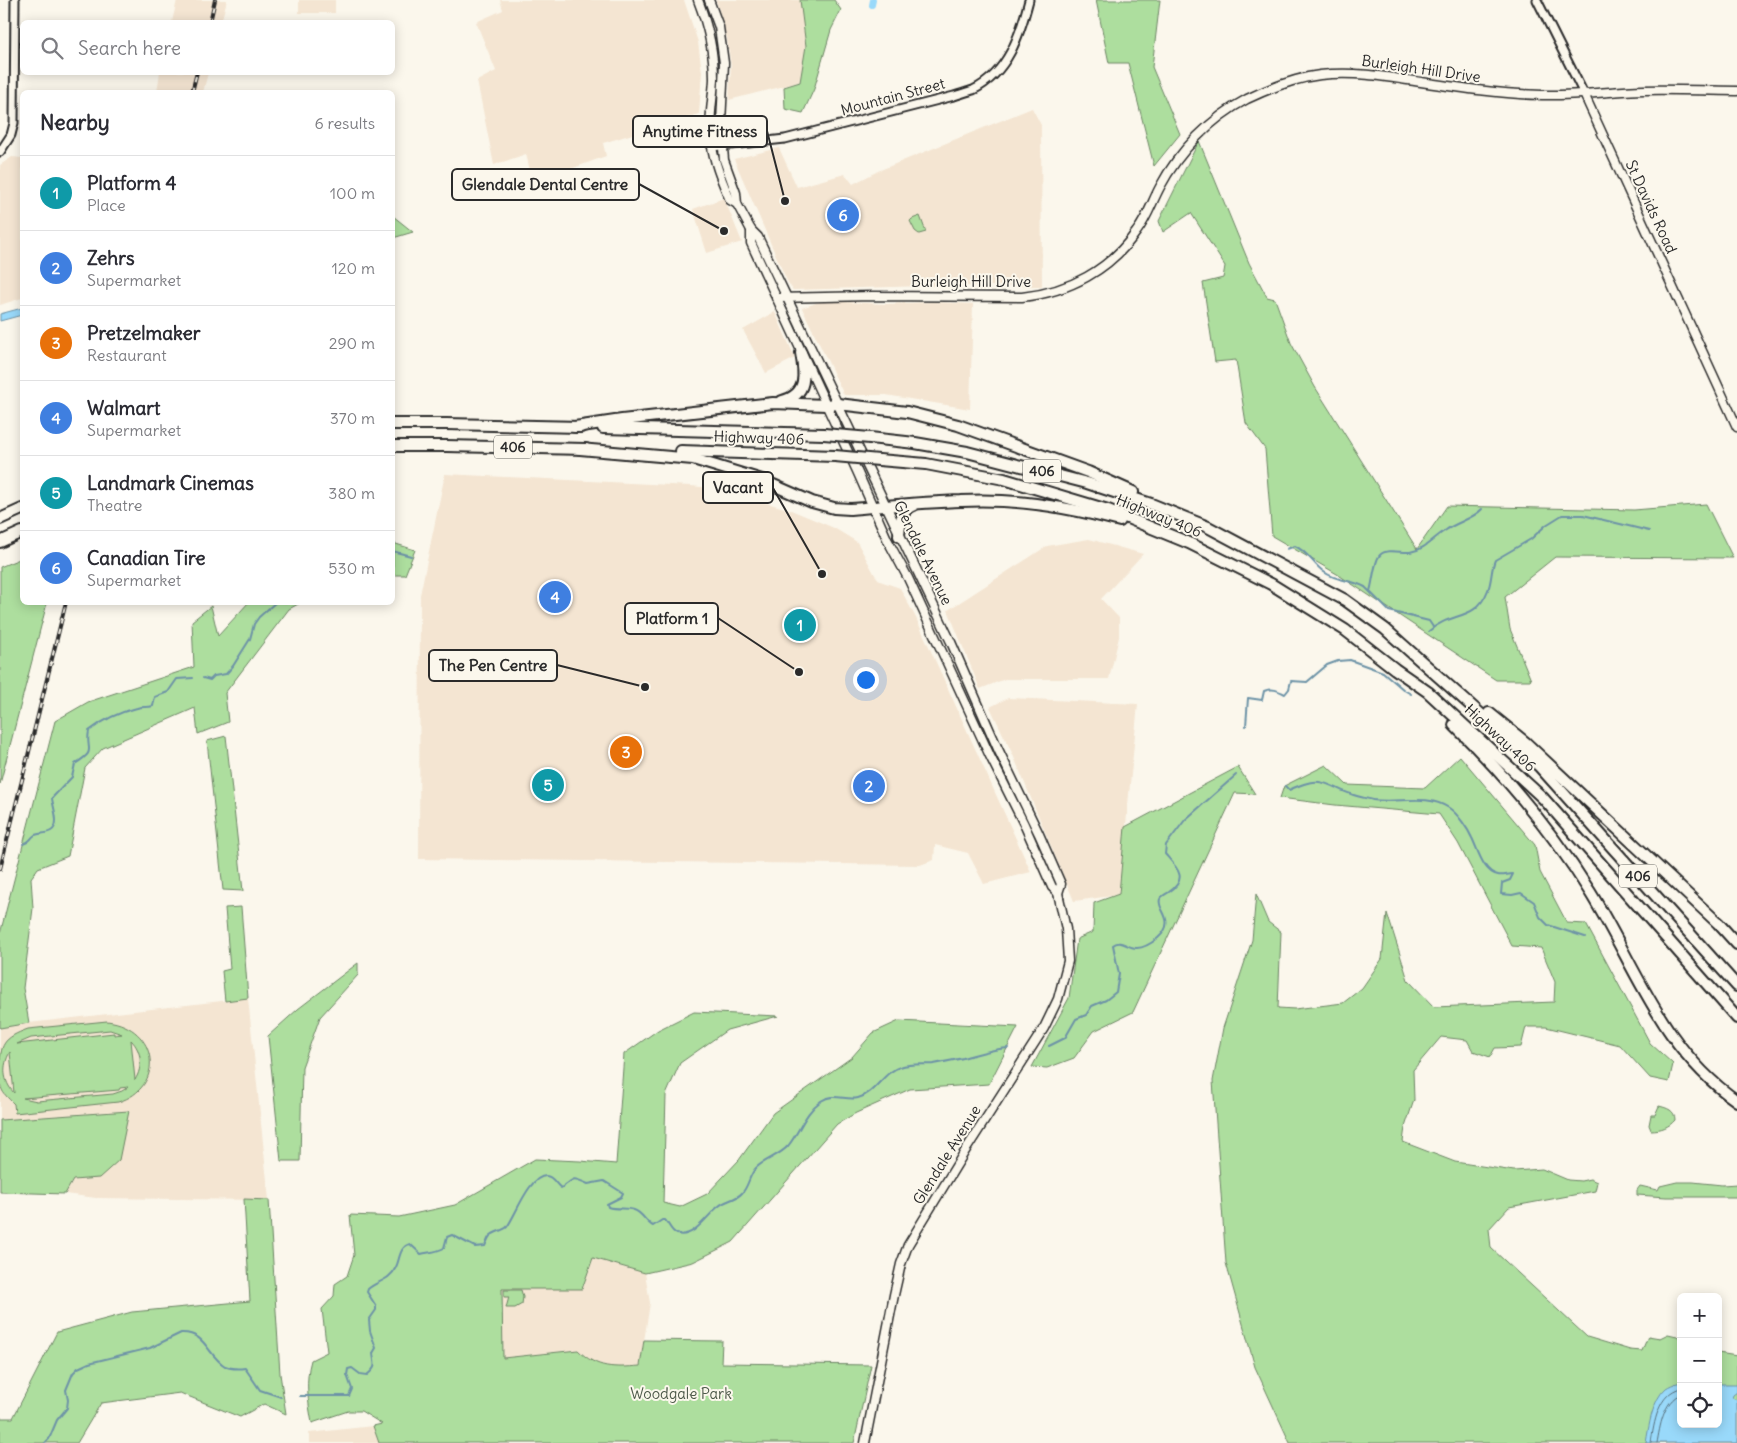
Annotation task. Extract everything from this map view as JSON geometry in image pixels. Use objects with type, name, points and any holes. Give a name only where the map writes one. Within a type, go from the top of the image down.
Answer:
[{"type":"highway","points":[[575,427],[785,400],[798,393],[804,380],[802,353]]},
{"type":"highway","points":[[754,405],[826,406],[838,404],[907,412],[958,425],[1088,472],[1208,527]]},
{"type":"highway","name":"Highway 406","points":[[395,424],[824,434],[915,443],[967,452],[1087,483],[1151,504],[1208,527],[1345,600],[1385,629],[1539,766],[1737,986]]},
{"type":"highway","name":"Highway 406","points":[[395,446],[580,448],[835,456],[926,464],[1004,479],[1108,510],[1188,543],[1271,584],[1345,630],[1428,692],[1543,798],[1737,1018]]},
{"type":"highway","points":[[580,448],[693,458],[762,480],[812,502],[834,508],[873,508],[963,500],[1048,505],[1096,515],[1188,543]]},
{"type":"highway","points":[[899,536],[901,516],[908,507],[919,504]]},
{"type":"highway","points":[[0,519],[20,510]]},
{"type":"highway","points":[[0,542],[20,533]]},
{"type":"highway","points":[[1385,629],[1526,743],[1718,923],[1737,944]]},
{"type":"highway","points":[[1395,669],[1478,748],[1548,831],[1595,901],[1654,1009],[1672,1037],[1696,1067],[1721,1090],[1737,1101]]},
{"type":"main road","name":"Glendale Avenue","points":[[698,0],[708,28],[713,51],[714,81],[710,124],[712,147],[716,167],[730,200],[737,204]]},
{"type":"main road","name":"Glendale Avenue","points":[[710,0],[719,27],[724,63],[721,124],[722,146],[726,166],[736,193],[737,204],[751,230],[758,237],[947,634],[998,749],[1043,842],[1060,884],[1058,893],[1066,929],[1068,960],[1058,999],[1044,1028],[967,1148],[908,1246],[901,1264],[894,1295],[864,1443]]},
{"type":"main road","name":"Burleigh Hill Drive","points":[[776,298],[873,296],[1022,298],[1061,289],[1103,268],[1118,255],[1139,229],[1160,186],[1174,165],[1205,130],[1225,113],[1245,100],[1270,88],[1305,78],[1344,74],[1368,74],[1486,92],[1543,96],[1645,90],[1737,91]]},
{"type":"main road","name":"St Davids Road","points":[[1584,94],[1737,427]]},
{"type":"main road","name":"Glendale Avenue","points":[[751,230],[751,243],[888,541],[908,578],[1052,887],[1058,893]]},
{"type":"main road","points":[[965,702],[976,700]]},
{"type":"street","points":[[0,152],[11,135],[14,123],[14,0]]},
{"type":"street","name":"Mountain Street","points":[[712,147],[785,139],[973,90],[993,75],[1007,59],[1022,28],[1029,0]]},
{"type":"street","name":"St Davids Road","points":[[1537,0],[1584,94]]},
{"type":"shaded area","points":[[177,0],[227,0],[222,20],[172,20]]},
{"type":"shaded area","points":[[299,0],[335,0],[335,13],[299,13]]},
{"type":"shaded area","points":[[500,0],[684,0],[698,42],[702,72],[699,114],[603,143],[606,156],[533,183],[526,154],[494,165],[477,81],[496,71],[476,22],[503,10]]},
{"type":"shaded area","points":[[716,0],[800,0],[806,46],[800,82],[729,100],[731,66],[727,38]]},
{"type":"shaded area","points":[[160,75],[207,75],[204,90],[157,90]]},
{"type":"shaded area","points":[[1032,108],[1041,125],[1042,286],[925,286],[793,290],[787,281],[734,159],[779,148],[797,187],[845,174],[853,184],[878,171]]},
{"type":"shaded area","points":[[12,157],[20,158],[20,299],[0,305],[0,165]]},
{"type":"shaded area","points":[[724,198],[742,242],[707,253],[693,209]]},
{"type":"shaded area","points":[[822,301],[886,304],[933,302],[973,304],[970,409],[886,395],[844,395],[802,308]]},
{"type":"shaded area","points":[[775,312],[795,358],[766,373],[743,330]]},
{"type":"shaded area","points":[[445,474],[720,489],[791,510],[834,528],[857,542],[875,575],[880,581],[900,588],[916,618],[1031,872],[984,884],[968,853],[935,845],[934,860],[920,865],[419,859],[420,595]]},
{"type":"shaded area","points":[[1089,539],[1143,554],[1101,599],[1119,618],[1119,637],[1109,679],[1005,679],[980,689],[948,610],[1047,546]]},
{"type":"shaded area","points":[[1008,698],[1138,704],[1119,895],[1074,901],[1013,755],[990,707]]},
{"type":"shaded area","points":[[248,998],[269,1200],[96,1198],[65,1194],[73,1180],[99,1178],[129,1111],[0,1120],[0,1028]]},
{"type":"shaded area","points":[[593,1258],[645,1273],[650,1303],[640,1366],[615,1368],[589,1361],[578,1350],[503,1358],[502,1289],[582,1289]]},
{"type":"shaded area","points":[[373,1426],[379,1443],[310,1443],[309,1433]]},
{"type":"green space","points":[[800,0],[834,0],[841,10],[831,30],[814,89],[803,113],[785,109],[784,87],[800,82],[806,46]]},
{"type":"green space","points":[[1096,0],[1160,0],[1152,67],[1180,134],[1154,166],[1128,63],[1109,63]]},
{"type":"green space","points":[[1199,141],[1249,263],[1267,297],[1275,299],[1291,343],[1315,387],[1417,549],[1447,506],[1634,510],[1706,504],[1733,558],[1555,557],[1505,597],[1510,629],[1531,680],[1496,680],[1337,574],[1272,536],[1265,449],[1246,423],[1236,360],[1215,362],[1203,283],[1223,278],[1225,266],[1191,213],[1163,232],[1159,221]]},
{"type":"green space","points":[[920,216],[926,232],[919,234],[915,231],[910,221]]},
{"type":"green space","points":[[395,218],[413,232],[395,237]]},
{"type":"green space","points":[[395,544],[415,550],[405,575],[395,575]]},
{"type":"green space","points":[[20,559],[20,605],[46,605],[0,784],[0,567]]},
{"type":"green space","points":[[246,605],[296,605],[289,609],[225,693],[228,722],[198,734],[195,708],[103,748],[85,768],[68,856],[38,868],[31,878],[33,908],[23,988],[29,1023],[0,1028],[0,934],[55,721],[88,702],[194,667],[192,621],[211,606],[218,636]]},
{"type":"green space","points":[[226,736],[243,891],[223,890],[207,741]]},
{"type":"green space","points":[[1460,756],[1535,845],[1540,872],[1567,923],[1586,924],[1650,1043],[1673,1064],[1669,1082],[1650,1078],[1620,1045],[1546,1027],[1526,1027],[1521,1047],[1495,1048],[1490,1057],[1473,1051],[1467,1040],[1441,1037],[1413,1070],[1414,1100],[1405,1127],[1403,1142],[1455,1162],[1514,1171],[1542,1169],[1568,1180],[1581,1181],[1590,1179],[1597,1182],[1595,1191],[1509,1207],[1489,1229],[1491,1248],[1587,1337],[1630,1350],[1642,1351],[1648,1336],[1660,1338],[1668,1334],[1677,1336],[1677,1428],[1722,1428],[1722,1354],[1737,1356],[1737,1443],[1290,1443],[1255,1367],[1226,1263],[1213,1081],[1223,1028],[1252,940],[1256,894],[1268,922],[1281,932],[1278,1008],[1295,1009],[1343,1003],[1362,988],[1382,959],[1387,913],[1408,980],[1434,1007],[1554,1002],[1555,982],[1541,948],[1512,946],[1458,843],[1439,814],[1280,798],[1284,786],[1326,765],[1347,785],[1425,788]]},
{"type":"green space","points":[[1238,767],[1255,794],[1235,793],[1133,1012],[1094,1031],[1074,1058],[1047,1068],[1032,1067],[1069,998],[1077,939],[1093,932],[1094,903],[1119,894],[1125,827]]},
{"type":"green space","points":[[241,907],[248,998],[225,1001],[222,971],[230,969],[225,908]]},
{"type":"green space","points":[[358,963],[358,975],[320,1017],[302,1067],[300,1161],[281,1161],[268,1036],[298,1009]]},
{"type":"green space","name":"Woodgale Park","points":[[694,1012],[778,1016],[727,1030],[680,1063],[666,1095],[663,1203],[680,1207],[707,1194],[739,1160],[773,1113],[852,1057],[873,1033],[899,1021],[1018,1027],[989,1084],[910,1089],[856,1113],[837,1124],[733,1242],[693,1262],[645,1273],[593,1258],[582,1289],[502,1289],[503,1358],[578,1350],[592,1361],[606,1366],[640,1366],[644,1340],[722,1341],[721,1363],[871,1365],[854,1443],[379,1443],[373,1426],[382,1424],[361,1411],[348,1411],[312,1423],[308,1391],[309,1368],[311,1360],[327,1352],[322,1309],[334,1296],[335,1284],[347,1276],[354,1255],[350,1215],[399,1217],[455,1205],[535,1159],[616,1164],[624,1054],[658,1030]]},
{"type":"green space","points":[[107,1021],[124,1026],[137,1034],[146,1046],[150,1058],[149,1072],[144,1084],[133,1095],[118,1102],[15,1113],[14,1104],[3,1092],[1,1086],[1,1054],[2,1048],[8,1039],[28,1029]],"holes":[[[110,1030],[122,1034],[114,1035],[114,1033],[17,1044],[31,1038]],[[131,1040],[135,1044],[140,1059],[138,1075],[135,1080]],[[10,1052],[14,1093],[10,1088],[5,1073],[7,1057]],[[128,1087],[113,1094],[37,1101],[23,1098],[119,1090],[120,1088]]]},
{"type":"green space","points":[[1659,1106],[1672,1112],[1675,1120],[1664,1128],[1651,1130],[1649,1125],[1651,1115],[1655,1115]]},
{"type":"green space","points":[[129,1111],[119,1160],[99,1178],[73,1180],[65,1194],[0,1192],[0,1120]]},
{"type":"green space","points":[[1677,1182],[1737,1184],[1737,1197],[1637,1195],[1637,1190],[1640,1186],[1658,1190],[1660,1186]]},
{"type":"green space","points":[[244,1199],[269,1200],[280,1374],[286,1414],[264,1404],[240,1417],[180,1393],[101,1403],[77,1443],[0,1443],[0,1418],[13,1418],[57,1332],[132,1312],[250,1301]]},
{"type":"green space","points":[[504,1290],[521,1290],[522,1304],[515,1308],[506,1308],[509,1297],[504,1297]]},
{"type":"water","points":[[20,309],[20,316],[0,321],[0,314]]},
{"type":"water","points":[[1677,1383],[1677,1428],[1722,1428],[1722,1384],[1737,1384],[1737,1392],[1732,1398],[1737,1400],[1737,1443],[1646,1443],[1654,1406],[1666,1388]]},
{"type":"waterway","points":[[872,5],[873,0]]},
{"type":"waterway","points":[[1370,591],[1375,567],[1380,555],[1386,552],[1410,552],[1420,549],[1450,527],[1482,509]]},
{"type":"waterway","points":[[1429,631],[1437,625],[1470,612],[1477,607],[1488,590],[1495,560],[1531,539],[1546,525],[1562,515],[1583,515],[1649,531]]},
{"type":"waterway","points":[[1287,549],[1295,546],[1329,575],[1365,587],[1389,611],[1429,621],[1433,627]]},
{"type":"waterway","points":[[395,552],[411,556]]},
{"type":"waterway","points":[[203,678],[210,680],[214,676],[226,674],[250,639],[254,624],[273,605]]},
{"type":"waterway","points":[[1246,726],[1248,698],[1262,700],[1264,691],[1270,690],[1285,694],[1289,689],[1291,681],[1307,682],[1327,665],[1338,661],[1350,660],[1383,672],[1411,694]]},
{"type":"waterway","points":[[23,844],[35,835],[51,831],[56,825],[52,798],[72,777],[75,764],[88,753],[89,731],[118,714],[139,707],[153,706],[155,697],[168,692],[177,679],[193,678]]},
{"type":"waterway","points":[[1049,1046],[1065,1038],[1076,1019],[1086,1015],[1092,1006],[1106,1000],[1116,992],[1119,974],[1113,945],[1122,943],[1134,948],[1140,948],[1156,940],[1164,932],[1166,921],[1160,899],[1175,887],[1180,878],[1177,868],[1165,854],[1166,845],[1185,820],[1236,775]]},
{"type":"waterway","points":[[1285,786],[1289,790],[1307,783],[1319,782],[1373,800],[1422,800],[1431,801],[1449,808],[1470,834],[1488,870],[1498,875],[1513,874],[1510,880],[1502,883],[1501,894],[1512,895],[1521,893],[1534,902],[1540,917],[1548,925],[1585,937]]},
{"type":"waterway","points":[[300,1396],[349,1396],[352,1389],[347,1375],[348,1369],[352,1368],[360,1374],[367,1375],[373,1369],[373,1353],[376,1348],[370,1331],[369,1320],[376,1310],[376,1306],[367,1292],[368,1289],[387,1278],[393,1272],[400,1254],[406,1246],[410,1244],[421,1254],[436,1251],[444,1248],[447,1237],[452,1235],[475,1247],[485,1246],[490,1236],[507,1227],[529,1189],[540,1178],[548,1176],[561,1188],[574,1179],[588,1184],[604,1181],[623,1193],[621,1197],[607,1204],[608,1207],[634,1210],[640,1213],[653,1226],[665,1220],[675,1233],[683,1235],[695,1229],[722,1204],[742,1193],[754,1170],[788,1146],[815,1105],[826,1098],[853,1099],[864,1096],[889,1073],[904,1066],[934,1064],[1008,1048]]},
{"type":"waterway","points":[[45,1443],[49,1439],[57,1420],[67,1408],[66,1390],[73,1373],[78,1368],[89,1363],[150,1348],[181,1333],[196,1336],[225,1366],[235,1369],[245,1368],[260,1390],[281,1397]]},
{"type":"railway","points":[[210,20],[215,0]]},
{"type":"railway","points":[[192,90],[196,75]]},
{"type":"railway","points":[[0,869],[65,605]]},
{"type":"place","name":"Anytime Fitness","points":[[785,201]]},
{"type":"place","name":"Canadian Tire","points":[[843,215]]},
{"type":"place","name":"Glendale Dental Centre","points":[[724,231]]},
{"type":"place","name":"Vacant","points":[[822,574]]},
{"type":"place","name":"Walmart","points":[[555,597]]},
{"type":"place","name":"Platform 4","points":[[800,625]]},
{"type":"place","name":"Platform 1","points":[[799,672]]},
{"type":"place","name":"The Pen Centre","points":[[645,687]]},
{"type":"place","name":"Pretzelmaker","points":[[626,752]]},
{"type":"place","name":"Landmark Cinemas","points":[[548,785]]},
{"type":"place","name":"Zehrs","points":[[869,786]]}]
